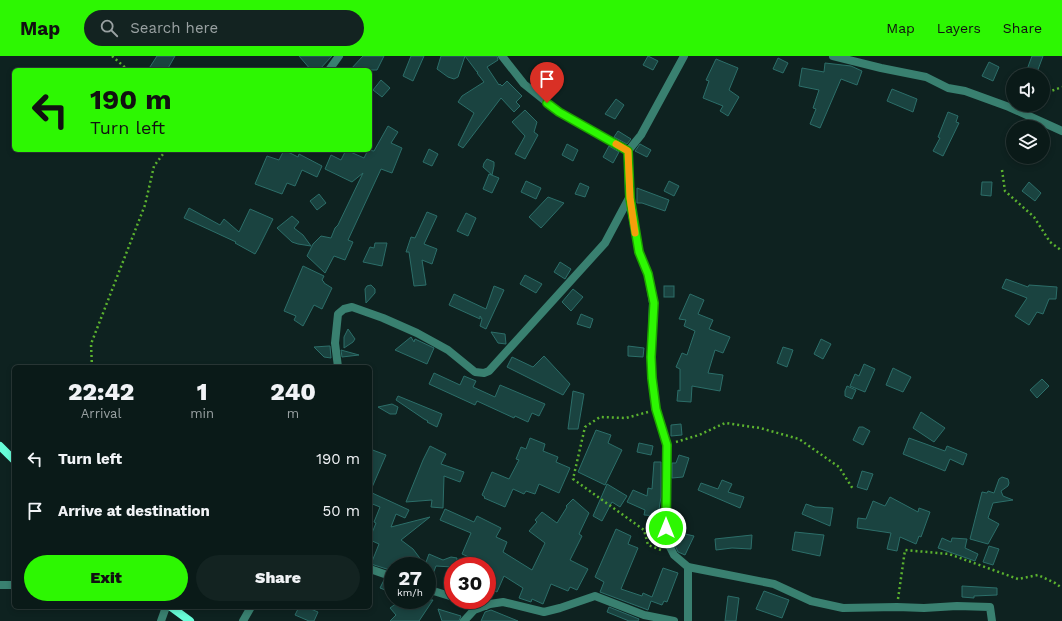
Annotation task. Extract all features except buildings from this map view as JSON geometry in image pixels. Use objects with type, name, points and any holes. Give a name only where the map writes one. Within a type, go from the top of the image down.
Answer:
[{"type":"main road","points":[[0,446],[12,458]]},
{"type":"main road","points":[[175,609],[190,621]]},
{"type":"street","points":[[331,68],[340,56]]},
{"type":"street","points":[[502,56],[524,84],[559,112],[628,151]]},
{"type":"street","points":[[684,56],[640,135],[628,151],[630,198],[639,252],[648,274],[654,303],[651,357],[656,409],[667,445],[666,528],[668,543],[674,555],[688,567],[774,584],[811,602],[843,608],[924,608],[956,606],[990,607],[992,621]]},
{"type":"street","points":[[833,56],[926,77],[948,88],[965,91],[1008,107],[1062,131]]},
{"type":"street","points":[[338,365],[335,343],[338,314],[344,308],[352,307],[383,318],[417,333],[448,350],[475,372],[484,373],[489,371],[605,244],[630,198]]},
{"type":"street","points":[[688,567],[688,621]]},
{"type":"street","points":[[372,570],[384,574]]},
{"type":"street","points":[[0,585],[12,585]]},
{"type":"street","points":[[496,603],[503,602],[544,612],[595,596],[644,615],[674,621]]},
{"type":"street","points":[[161,621],[165,609]]},
{"type":"street","points":[[243,621],[250,609]]},
{"type":"street","points":[[464,621],[476,609]]},
{"type":"path","points":[[112,56],[126,68]]},
{"type":"path","points":[[1050,91],[1062,87]]},
{"type":"path","points":[[92,365],[91,344],[145,205],[154,166],[164,152]]},
{"type":"path","points":[[1002,170],[1005,191],[1034,217],[1050,242],[1062,251]]},
{"type":"path","points":[[656,409],[626,418],[600,417],[585,427],[573,479],[644,530],[648,545],[674,555]]},
{"type":"path","points":[[667,445],[699,435],[725,423],[760,428],[798,438],[839,467],[853,489]]},
{"type":"path","points":[[897,607],[905,550],[949,554],[1018,579],[1038,575],[1062,588]]},
{"type":"slow traffic","points":[[616,144],[628,151],[630,198],[635,233]]},
{"type":"route","points":[[547,103],[559,112],[628,151],[630,198],[639,252],[648,274],[654,303],[651,357],[652,378],[656,409],[667,445],[666,528]]}]
